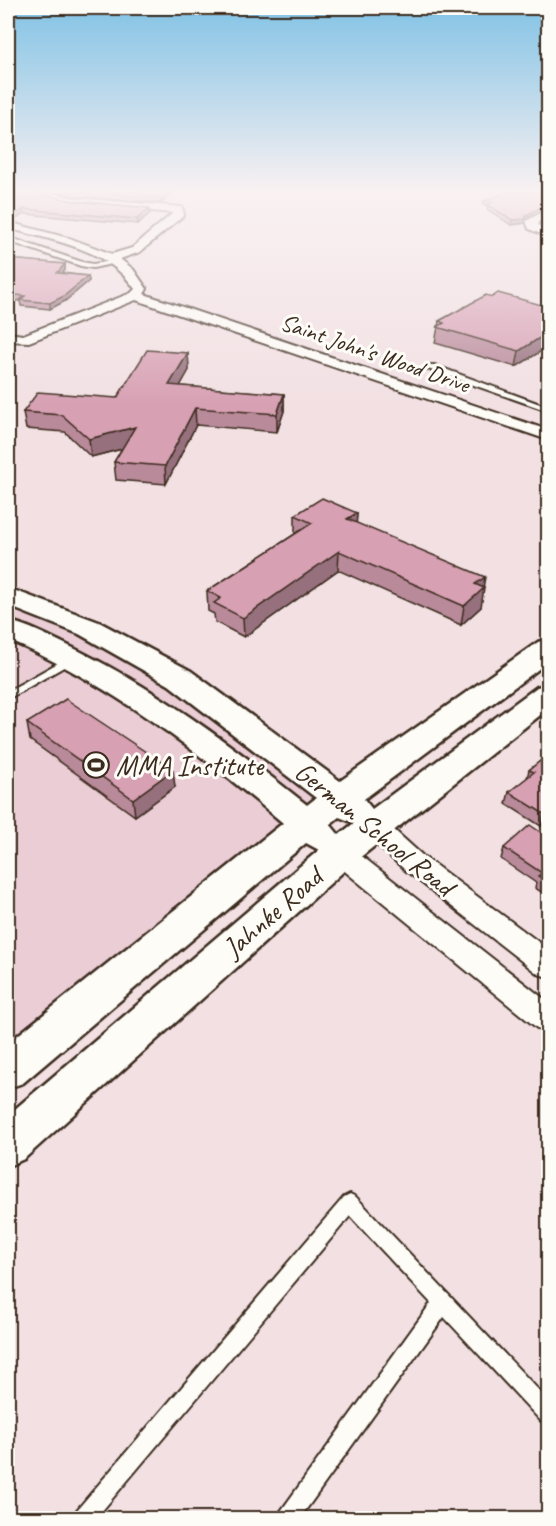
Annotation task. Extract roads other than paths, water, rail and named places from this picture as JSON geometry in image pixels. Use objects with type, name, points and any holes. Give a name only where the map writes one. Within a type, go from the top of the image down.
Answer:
[{"type":"main road","name":"German School Road","points":[[8,596],[89,628],[160,666],[340,797],[373,826]]},
{"type":"main road","name":"German School Road","points":[[8,630],[72,658],[159,710],[306,823],[340,853]]},
{"type":"main road","name":"Jahnke Road","points":[[8,1070],[306,823],[549,648]]},
{"type":"main road","name":"Jahnke Road","points":[[8,1144],[340,853],[549,694]]},
{"type":"street","points":[[8,337],[24,339],[136,296],[141,289],[126,268],[119,263]]},
{"type":"street","name":"Saint John's Wood Drive","points":[[136,296],[549,435]]},
{"type":"street","name":"German School Road","points":[[373,826],[414,863],[549,965]]},
{"type":"street","name":"German School Road","points":[[340,853],[549,1019]]},
{"type":"lane","points":[[79,263],[93,266],[103,263]]},
{"type":"lane","points":[[431,367],[549,408]]},
{"type":"lane","points":[[8,696],[72,658]]},
{"type":"lane","points":[[83,1518],[350,1203],[549,1414]]},
{"type":"lane","points":[[288,1518],[443,1302]]},
{"type":"place","name":"MMA Institute","points":[[96,765]]}]
